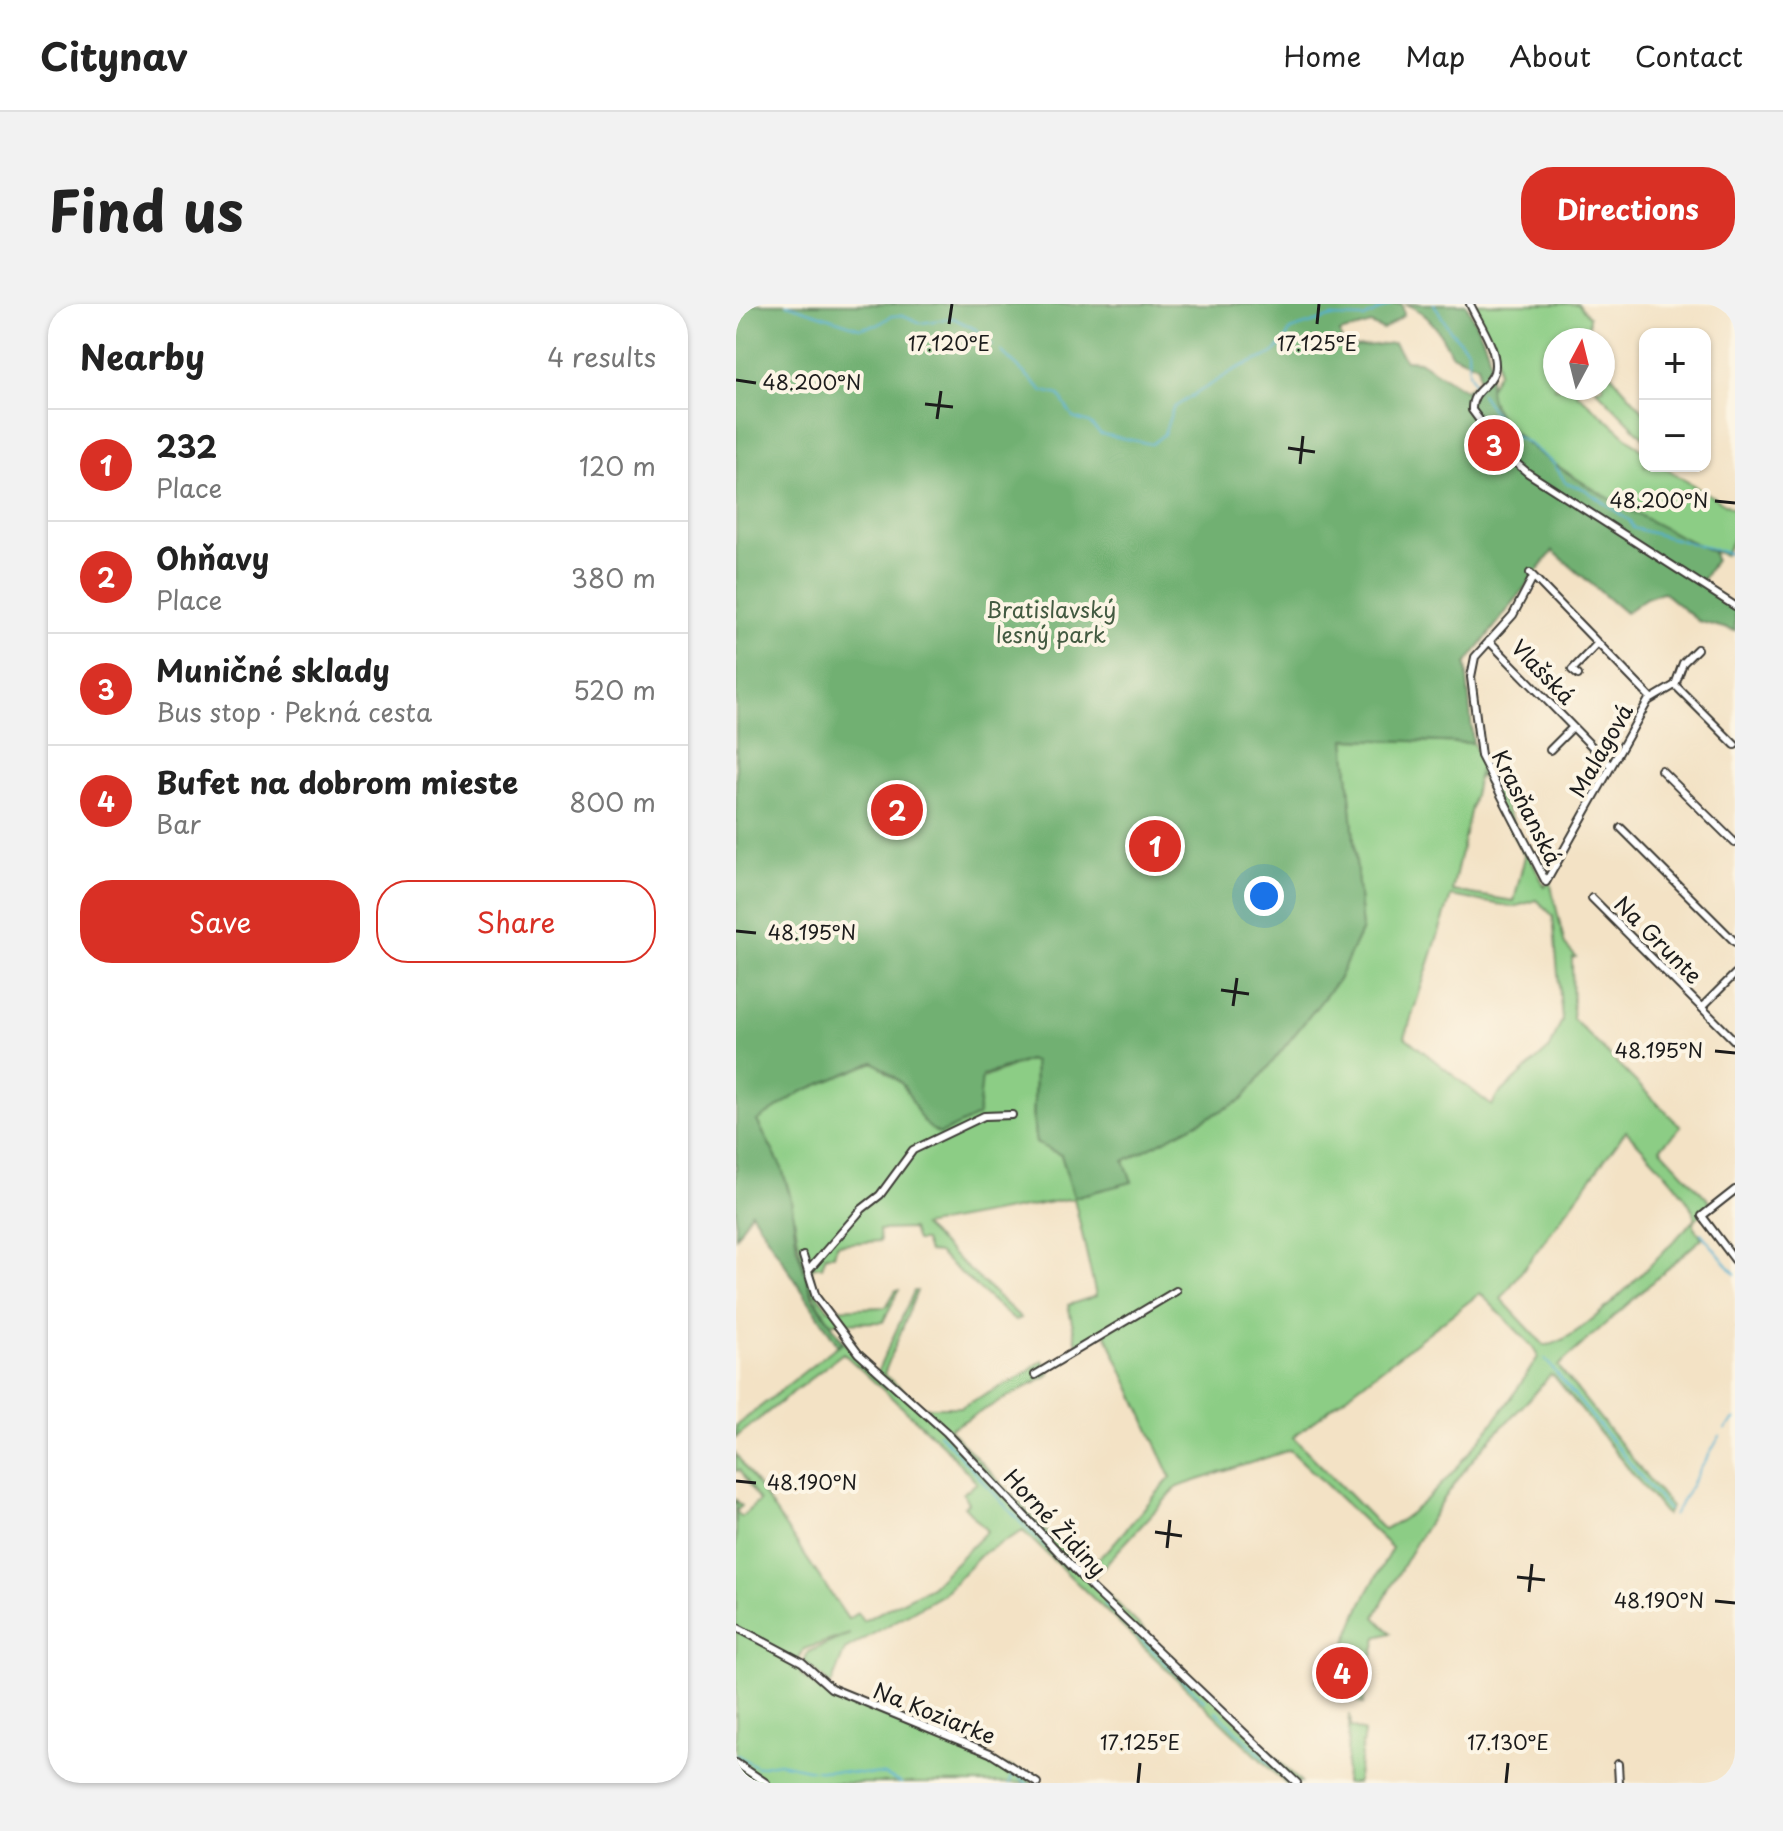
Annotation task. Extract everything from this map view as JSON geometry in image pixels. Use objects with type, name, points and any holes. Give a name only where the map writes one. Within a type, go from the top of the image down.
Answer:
[{"type":"street","points":[[1470,304],[1494,359],[1493,374],[1476,393],[1472,410],[1504,453],[1519,466],[1735,606]]},
{"type":"street","name":"Krasňanská","points":[[1546,882],[1478,747],[1471,671],[1475,657],[1513,615],[1532,575],[1598,643]]},
{"type":"street","name":"Vlašská","points":[[1489,641],[1611,766]]},
{"type":"street","points":[[1578,675],[1572,670],[1598,643],[1651,698]]},
{"type":"street","points":[[1697,649],[1683,663],[1675,685],[1735,745]]},
{"type":"street","name":"Malagová","points":[[1546,882],[1651,698],[1675,685]]},
{"type":"street","name":"Vlašská","points":[[1550,750],[1573,727]]},
{"type":"street","points":[[1661,770],[1735,843]]},
{"type":"street","points":[[1621,828],[1735,942]]},
{"type":"street","name":"Na Grunte","points":[[1592,898],[1735,1041]]},
{"type":"street","points":[[1702,1007],[1735,974]]},
{"type":"street","points":[[808,1271],[862,1209],[880,1195],[913,1150],[984,1116],[1012,1115]]},
{"type":"street","points":[[1735,1190],[1702,1216],[1735,1260]]},
{"type":"street","name":"Horné Židiny","points":[[803,1256],[816,1297],[864,1359],[946,1432],[1092,1588],[1297,1783]]},
{"type":"street","points":[[1035,1375],[1176,1291]]},
{"type":"street","name":"Na Koziarke","points":[[736,1627],[802,1662],[831,1688],[990,1753],[1037,1783]]},
{"type":"street","points":[[736,1763],[766,1783]]},
{"type":"street","points":[[1618,1764],[1619,1783]]},
{"type":"green space","name":"Bratislavský lesný park","points":[[736,304],[1402,304],[1404,315],[1383,330],[1371,324],[1340,333],[1343,348],[1394,343],[1405,360],[1419,361],[1465,390],[1479,380],[1478,365],[1451,354],[1427,318],[1405,304],[1466,304],[1488,354],[1491,402],[1509,427],[1561,469],[1660,526],[1713,552],[1715,560],[1702,581],[1706,590],[1735,609],[1735,631],[1698,621],[1663,592],[1646,598],[1625,613],[1553,551],[1466,664],[1473,743],[1345,739],[1362,929],[1338,980],[1242,1100],[1124,1161],[1132,1182],[1074,1197],[1061,1155],[1036,1143],[1034,1062],[1028,1060],[982,1076],[978,1116],[940,1134],[921,1118],[901,1083],[874,1062],[801,1092],[757,1121],[782,1168],[791,1200],[797,1248],[813,1298],[843,1341],[838,1346],[751,1212],[736,1237]]},
{"type":"green space","points":[[1474,304],[1578,304],[1589,316],[1588,328],[1543,328],[1543,400],[1585,400],[1639,448],[1639,472],[1671,472],[1735,510],[1735,534],[1725,555],[1673,534],[1607,498],[1519,436],[1501,419],[1487,392],[1498,372],[1497,358]]},
{"type":"green space","points":[[1615,379],[1639,406],[1639,433],[1607,400],[1615,400]]},
{"type":"green space","points":[[1345,739],[1473,743],[1545,887],[1550,881],[1565,945],[1576,957],[1572,958],[1573,1019],[1681,1127],[1660,1148],[1713,1205],[1694,1220],[1694,1226],[1702,1238],[1558,1366],[1671,1507],[1666,1515],[1554,1376],[1550,1375],[1472,1461],[1426,1526],[1399,1573],[1375,1617],[1391,1633],[1377,1637],[1363,1704],[1357,1701],[1364,1649],[1347,1650],[1344,1668],[1332,1667],[1328,1692],[1316,1681],[1326,1659],[1342,1652],[1362,1603],[1392,1548],[1290,1450],[1177,1487],[1092,1579],[1301,1783],[1285,1783],[1023,1531],[982,1554],[943,1594],[845,1650],[831,1685],[804,1662],[808,1652],[850,1634],[804,1649],[799,1659],[801,1675],[821,1691],[945,1740],[996,1765],[1012,1767],[1034,1783],[736,1783],[736,1766],[740,1762],[736,1759],[736,1511],[741,1517],[759,1501],[739,1470],[736,1471],[736,1454],[848,1619],[857,1613],[863,1621],[931,1587],[987,1531],[964,1506],[968,1503],[963,1493],[977,1483],[943,1445],[843,1353],[736,1437],[736,1426],[843,1341],[875,1377],[914,1291],[917,1291],[884,1374],[922,1407],[961,1407],[1020,1377],[1043,1360],[1050,1374],[949,1429],[1083,1570],[1108,1550],[1171,1477],[1104,1330],[1078,1348],[1068,1305],[1096,1296],[1074,1198],[922,1226],[1021,1318],[1015,1321],[938,1253],[928,1252],[924,1241],[916,1241],[912,1229],[879,1230],[880,1241],[837,1244],[834,1255],[826,1255],[822,1267],[814,1267],[811,1271],[819,1297],[828,1309],[886,1307],[899,1290],[883,1322],[831,1323],[813,1293],[785,1179],[757,1121],[801,1092],[874,1062],[902,1084],[978,1080],[1029,1060],[1034,1062],[1036,1143],[1061,1155],[1074,1197],[1132,1181],[1123,1161],[1242,1100],[1338,980],[1362,929]],"holes":[[[1479,773],[1525,856],[1514,901],[1452,891]],[[1451,896],[1514,907],[1537,900],[1553,916],[1562,1020],[1550,1048],[1496,1097],[1492,1106],[1405,1037]],[[1626,1131],[1678,1188],[1693,1211],[1694,1220],[1599,1314],[1559,1342],[1544,1345],[1501,1299]],[[1480,1293],[1533,1347],[1538,1357],[1490,1427],[1448,1477],[1405,1517],[1384,1530],[1293,1437]]]},
{"type":"green space","points":[[1350,1714],[1351,1727],[1364,1732],[1357,1783],[1345,1783]]},
{"type":"waterway","points":[[787,304],[860,328],[878,325],[891,316],[903,315],[921,323],[953,318],[977,330],[992,345]]},
{"type":"waterway","points":[[1376,312],[1392,304]]},
{"type":"waterway","points":[[1434,304],[1450,330],[1468,350],[1469,372],[1477,389]]},
{"type":"waterway","points":[[1001,351],[1043,391],[1059,395],[1073,418],[1089,423],[1101,434],[1152,444],[1164,434],[1173,408],[1231,372],[1272,353],[1279,348],[1290,330],[1331,317],[1364,318],[1374,313]]},
{"type":"waterway","points":[[1481,394],[1507,432],[1528,443],[1554,464],[1566,483],[1584,489],[1630,521],[1633,528],[1735,555]]},
{"type":"waterway","points":[[1701,1233],[1735,1274]]},
{"type":"waterway","points":[[1545,1359],[1668,1510]]},
{"type":"waterway","points":[[1725,1429],[1735,1419]]},
{"type":"waterway","points":[[939,1433],[1023,1525],[1068,1567]]},
{"type":"waterway","points":[[1673,1516],[1720,1436]]},
{"type":"waterway","points":[[1104,1603],[1205,1701]]},
{"type":"waterway","points":[[1216,1711],[1290,1783]]},
{"type":"waterway","points":[[736,1754],[757,1767],[779,1763],[813,1770]]},
{"type":"waterway","points":[[816,1770],[884,1775],[901,1783]]},
{"type":"waterway","points":[[1010,1783],[1012,1775],[1016,1775]]},
{"type":"waterway","points":[[1019,1778],[1027,1783]]},
{"type":"place","name":"Muničné sklady","points":[[1494,445]]},
{"type":"place","name":"Ohňavy","points":[[897,810]]},
{"type":"place","name":"232","points":[[1155,846]]},
{"type":"place","name":"Bufet na dobrom mieste","points":[[1342,1673]]}]
